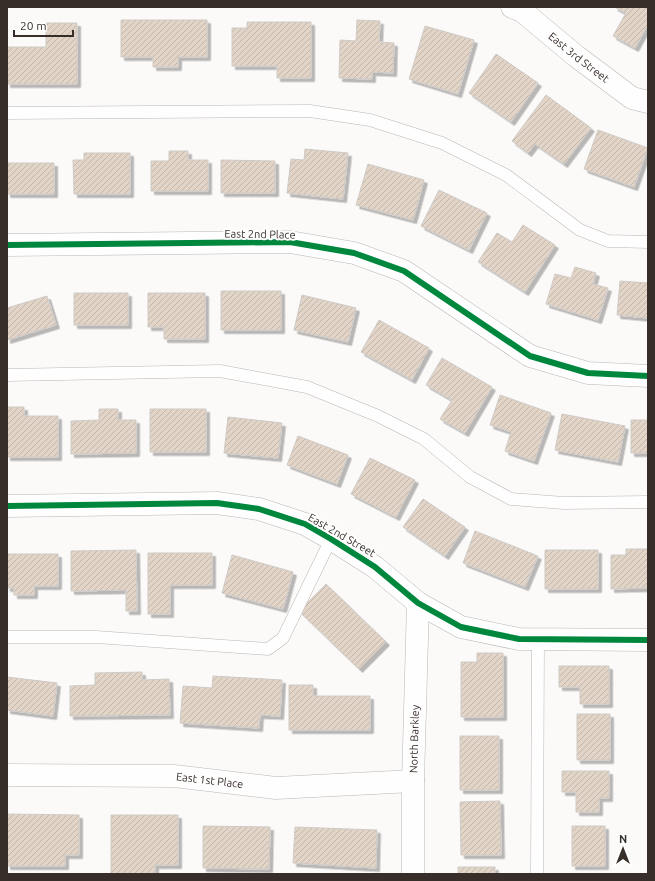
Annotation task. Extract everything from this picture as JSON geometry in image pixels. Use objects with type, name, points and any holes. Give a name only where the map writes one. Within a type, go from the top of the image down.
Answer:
[{"type":"street","name":"East 3rd Street","points":[[512,7],[522,11],[576,56],[632,98],[648,102]]},
{"type":"street","name":"East 2nd Place","points":[[7,246],[290,242],[354,253],[404,271],[530,356],[588,373],[648,376]]},
{"type":"street","name":"East 2nd Street","points":[[7,506],[217,503],[259,509],[305,524],[331,539],[375,567],[418,603],[461,627],[519,639],[648,640]]},
{"type":"street","name":"North Barkley","points":[[413,874],[413,780],[418,603]]},
{"type":"street","name":"East 1st Place","points":[[7,775],[174,776],[276,788],[413,780]]},
{"type":"lane","points":[[7,113],[310,111],[370,120],[442,143],[506,175],[580,230],[608,241],[648,242]]},
{"type":"lane","points":[[7,375],[220,371],[307,387],[378,416],[424,439],[470,476],[511,498],[564,503],[648,502]]},
{"type":"lane","points":[[7,637],[96,637],[268,649],[283,638],[331,539]]},
{"type":"lane","points":[[537,874],[538,639]]},
{"type":"building","points":[[614,7],[648,7],[648,29],[646,28],[635,48],[613,36],[626,13]]},
{"type":"building","points":[[121,20],[207,20],[207,57],[178,57],[178,67],[153,67],[153,57],[121,57]]},
{"type":"building","points":[[357,20],[380,21],[379,42],[394,43],[393,73],[372,72],[372,79],[339,78],[340,40],[356,41]]},
{"type":"building","points":[[247,22],[311,22],[311,78],[277,78],[277,66],[232,66],[232,28],[247,28]]},
{"type":"building","points":[[46,23],[77,23],[77,84],[7,84],[7,47],[46,47]]},
{"type":"building","points":[[425,26],[474,40],[458,94],[409,79]]},
{"type":"building","points":[[496,54],[538,83],[511,122],[469,93]]},
{"type":"building","points":[[546,95],[591,128],[564,164],[535,144],[528,153],[512,141]]},
{"type":"building","points":[[598,130],[648,148],[634,187],[584,169]]},
{"type":"building","points":[[305,149],[348,153],[343,199],[287,193],[291,159],[304,160]]},
{"type":"building","points":[[169,151],[188,151],[188,160],[208,160],[208,191],[151,191],[151,161],[169,161]]},
{"type":"building","points":[[84,153],[130,153],[130,194],[74,194],[73,160],[84,160]]},
{"type":"building","points":[[221,160],[275,161],[275,193],[221,193]]},
{"type":"building","points":[[7,163],[54,163],[54,194],[7,194]]},
{"type":"building","points":[[368,164],[424,180],[413,220],[356,205]]},
{"type":"building","points":[[439,190],[487,213],[469,250],[421,226]]},
{"type":"building","points":[[523,225],[555,245],[525,292],[478,262],[497,233],[512,242]]},
{"type":"building","points":[[575,267],[596,273],[593,284],[608,288],[598,320],[546,304],[555,274],[571,278]]},
{"type":"building","points":[[620,281],[648,283],[648,318],[617,315]]},
{"type":"building","points":[[221,291],[281,291],[281,330],[221,330]]},
{"type":"building","points":[[74,293],[128,293],[128,325],[74,325]]},
{"type":"building","points":[[148,293],[205,293],[205,339],[164,339],[164,327],[148,327]]},
{"type":"building","points":[[302,295],[356,308],[348,342],[294,330]]},
{"type":"building","points":[[47,296],[56,325],[7,340],[7,308]]},
{"type":"building","points":[[379,320],[429,348],[412,380],[361,352]]},
{"type":"building","points":[[442,358],[492,387],[465,433],[440,419],[452,400],[426,385]]},
{"type":"building","points":[[500,395],[551,413],[534,461],[505,451],[511,432],[490,425]]},
{"type":"building","points":[[7,407],[24,407],[24,416],[58,416],[58,457],[7,457]]},
{"type":"building","points":[[99,409],[118,409],[118,420],[136,420],[136,453],[71,454],[71,421],[99,420]]},
{"type":"building","points":[[150,409],[206,409],[206,452],[150,452]]},
{"type":"building","points":[[562,414],[625,426],[618,462],[555,450]]},
{"type":"building","points":[[228,417],[282,423],[278,458],[224,453]]},
{"type":"building","points":[[631,420],[648,420],[648,453],[631,453]]},
{"type":"building","points":[[298,436],[348,455],[337,484],[287,465]]},
{"type":"building","points":[[370,458],[415,480],[396,517],[351,494]]},
{"type":"building","points":[[423,499],[465,527],[445,556],[403,527]]},
{"type":"building","points":[[475,531],[538,556],[525,587],[463,563]]},
{"type":"building","points":[[626,549],[648,549],[648,588],[611,589],[611,555],[626,555]]},
{"type":"building","points":[[136,550],[137,611],[126,611],[126,590],[71,591],[71,551]]},
{"type":"building","points":[[545,550],[598,550],[598,589],[545,589]]},
{"type":"building","points":[[148,553],[212,553],[212,585],[170,585],[170,614],[148,614]]},
{"type":"building","points":[[7,554],[58,554],[58,586],[34,586],[34,595],[14,595],[14,588],[7,588]]},
{"type":"building","points":[[232,555],[293,572],[283,609],[222,593]]},
{"type":"building","points":[[326,584],[386,642],[359,669],[299,611]]},
{"type":"building","points":[[477,653],[503,653],[503,717],[461,717],[461,662],[477,662]]},
{"type":"building","points":[[559,666],[609,666],[609,704],[580,704],[580,687],[559,687]]},
{"type":"building","points":[[142,672],[142,680],[169,679],[170,715],[70,716],[70,686],[95,685],[95,673]]},
{"type":"building","points":[[213,676],[282,680],[280,716],[260,715],[259,728],[180,723],[183,686],[212,688]]},
{"type":"building","points":[[7,677],[57,683],[53,716],[7,710]]},
{"type":"building","points":[[289,685],[313,685],[313,696],[370,696],[370,730],[289,730]]},
{"type":"building","points":[[577,714],[610,714],[610,760],[577,760]]},
{"type":"building","points":[[460,736],[499,736],[499,790],[460,790]]},
{"type":"building","points":[[562,771],[609,771],[609,798],[599,798],[599,812],[576,812],[576,792],[562,792]]},
{"type":"building","points":[[500,801],[501,855],[461,855],[460,802]]},
{"type":"building","points":[[7,814],[79,815],[79,855],[65,855],[65,866],[7,866]]},
{"type":"building","points":[[111,815],[178,815],[178,865],[155,865],[155,874],[111,874]]},
{"type":"building","points":[[203,826],[270,827],[269,869],[203,868]]},
{"type":"building","points":[[572,826],[605,826],[605,866],[572,866]]},
{"type":"building","points":[[295,827],[377,830],[376,868],[293,863]]},
{"type":"building","points":[[458,867],[495,867],[495,874],[458,874]]},
{"type":"cycle path","points":[[7,245],[290,242],[354,253],[404,271],[530,356],[588,373],[648,376]]},
{"type":"cycle path","points":[[7,506],[217,503],[259,509],[305,524],[331,539],[375,567],[418,603],[461,627],[519,639],[648,640]]}]
